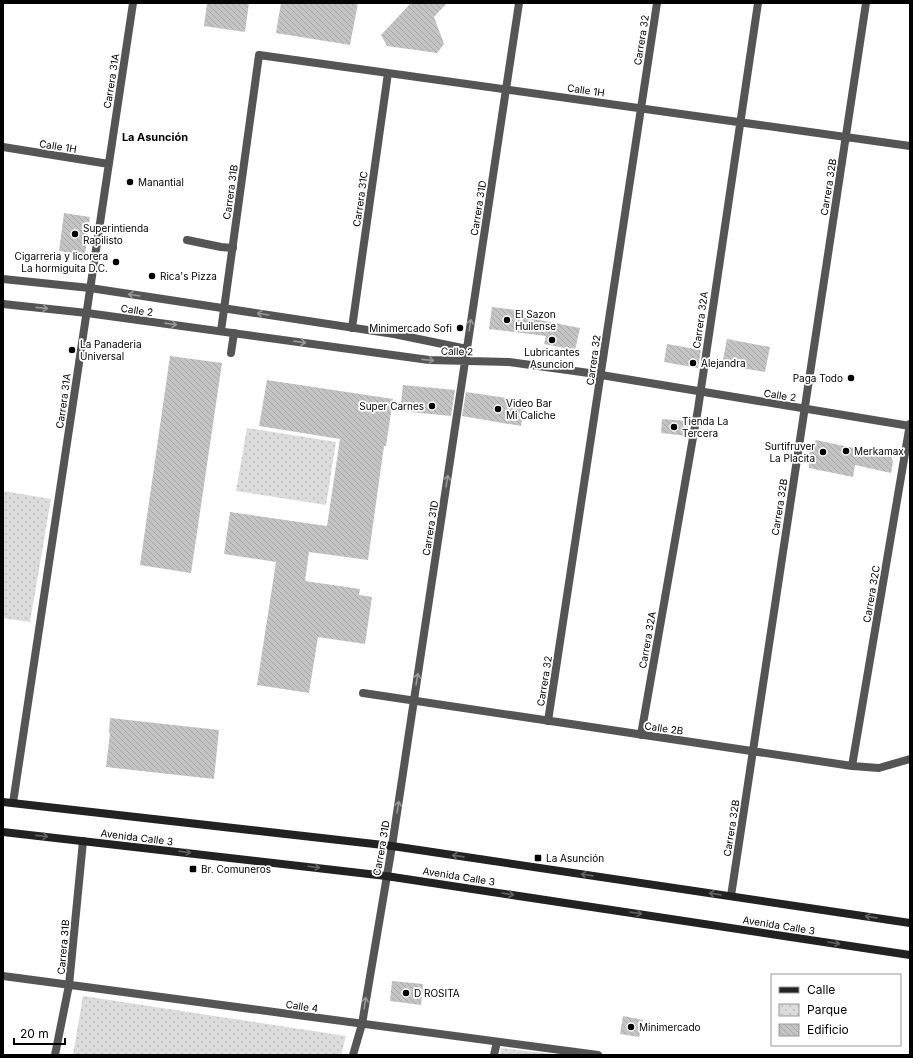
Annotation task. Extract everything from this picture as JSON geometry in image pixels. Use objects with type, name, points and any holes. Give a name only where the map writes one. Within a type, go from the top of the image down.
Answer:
[{"type":"main road","name":"Avenida Calle 3","points":[[3,802],[392,846],[910,923]]},
{"type":"main road","name":"Avenida Calle 3","points":[[3,832],[386,876],[910,955]]},
{"type":"street","name":"Carrera 31A","points":[[13,803],[133,3]]},
{"type":"street","name":"Carrera 31D","points":[[354,1055],[362,1024],[392,846],[519,3]]},
{"type":"street","name":"Carrera 32","points":[[548,721],[657,3]]},
{"type":"street","name":"Carrera 32A","points":[[641,735],[700,391],[758,3]]},
{"type":"street","name":"Carrera 32B","points":[[731,896],[866,3]]},
{"type":"street","name":"Calle 1H","points":[[259,55],[910,146]]},
{"type":"street","name":"Carrera 31B","points":[[221,331],[259,55]]},
{"type":"street","name":"Carrera 31C","points":[[352,328],[388,73]]},
{"type":"street","name":"Calle 1H","points":[[3,147],[109,164]]},
{"type":"street","points":[[187,240],[233,248]]},
{"type":"street","name":"Calle 2","points":[[3,279],[90,288],[394,334],[467,348]]},
{"type":"street","name":"Calle 2","points":[[3,304],[87,313],[429,360],[509,362],[600,375],[910,426]]},
{"type":"street","points":[[231,353],[234,333]]},
{"type":"street","name":"Carrera 32C","points":[[852,766],[910,426]]},
{"type":"street","name":"Calle 2B","points":[[363,693],[852,766],[879,768],[910,759]]},
{"type":"street","name":"Carrera 31B","points":[[55,1055],[69,985],[83,841]]},
{"type":"street","name":"Calle 4","points":[[3,976],[598,1055]]},
{"type":"street","points":[[494,1055],[497,1042]]},
{"type":"green space","points":[[247,428],[336,442],[326,505],[236,491]]},
{"type":"green space","points":[[3,491],[51,499],[30,622],[3,618]]},
{"type":"green space","points":[[83,996],[346,1036],[341,1055],[73,1055]]},
{"type":"green space","points":[[501,1048],[561,1055],[500,1055]]},
{"type":"building","points":[[207,3],[249,3],[245,32],[204,26]]},
{"type":"building","points":[[281,3],[358,3],[350,45],[276,33]]},
{"type":"building","points":[[411,3],[447,3],[434,17],[444,44],[437,53],[387,46],[381,35]]},
{"type":"building","name":"Superintienda Rapilisto","points":[[64,213],[90,217],[85,255],[59,251]]},
{"type":"building","points":[[492,307],[525,311],[524,317],[580,328],[575,350],[544,344],[546,336],[489,329]]},
{"type":"building","points":[[727,339],[770,347],[765,372],[722,365]]},
{"type":"building","points":[[667,344],[701,350],[698,368],[664,362]]},
{"type":"building","points":[[170,356],[222,363],[191,573],[140,565]]},
{"type":"building","points":[[267,380],[393,399],[386,446],[384,446],[368,560],[309,552],[305,581],[360,589],[359,595],[372,597],[365,644],[318,637],[309,693],[257,685],[276,562],[224,554],[230,512],[327,526],[340,439],[259,426]]},
{"type":"building","name":"Super Carnes","points":[[403,385],[455,390],[451,416],[400,411]]},
{"type":"building","name":"Video Bar Mi Caliche","points":[[466,392],[526,401],[521,426],[462,416]]},
{"type":"building","name":"Tienda La Tercera","points":[[662,419],[688,421],[687,436],[661,433]]},
{"type":"building","points":[[816,440],[891,456],[893,462],[891,473],[855,465],[853,477],[809,468],[808,457],[811,447]]},
{"type":"building","points":[[110,718],[219,730],[214,779],[106,767],[110,733]]},
{"type":"building","name":"D ROSITA","points":[[392,981],[423,984],[421,1005],[390,1001]]},
{"type":"building","name":"Minimercado","points":[[623,1016],[643,1020],[639,1037],[620,1034]]},
{"type":"place","name":"Manantial","points":[[130,182]]},
{"type":"place","name":"Superintienda Rapilisto","points":[[75,234]]},
{"type":"place","name":"Cigarreria y licorera La hormiguita D.C.","points":[[116,262]]},
{"type":"place","name":"Rica's Pizza","points":[[152,276]]},
{"type":"place","name":"El Sazon Huilense","points":[[507,320]]},
{"type":"place","name":"Minimercado Sofi","points":[[460,328]]},
{"type":"place","name":"Lubricantes Asuncion","points":[[552,340]]},
{"type":"place","name":"La Panaderia Universal","points":[[72,350]]},
{"type":"place","name":"Alejandra","points":[[693,363]]},
{"type":"place","name":"Paga Todo","points":[[851,378]]},
{"type":"place","name":"Super Carnes","points":[[432,406]]},
{"type":"place","name":"Video Bar Mi Caliche","points":[[498,409]]},
{"type":"place","name":"Tienda La Tercera","points":[[674,427]]},
{"type":"place","name":"Merkamax","points":[[846,451]]},
{"type":"place","name":"Surtifruver La Placita","points":[[823,452]]},
{"type":"place","name":"La Asunción","points":[[538,858]]},
{"type":"place","name":"Br. Comuneros","points":[[193,869]]},
{"type":"place","name":"D ROSITA","points":[[406,993]]},
{"type":"place","name":"Minimercado","points":[[631,1027]]},
{"type":"district","name":"La Asunción","points":[[155,137]]}]
